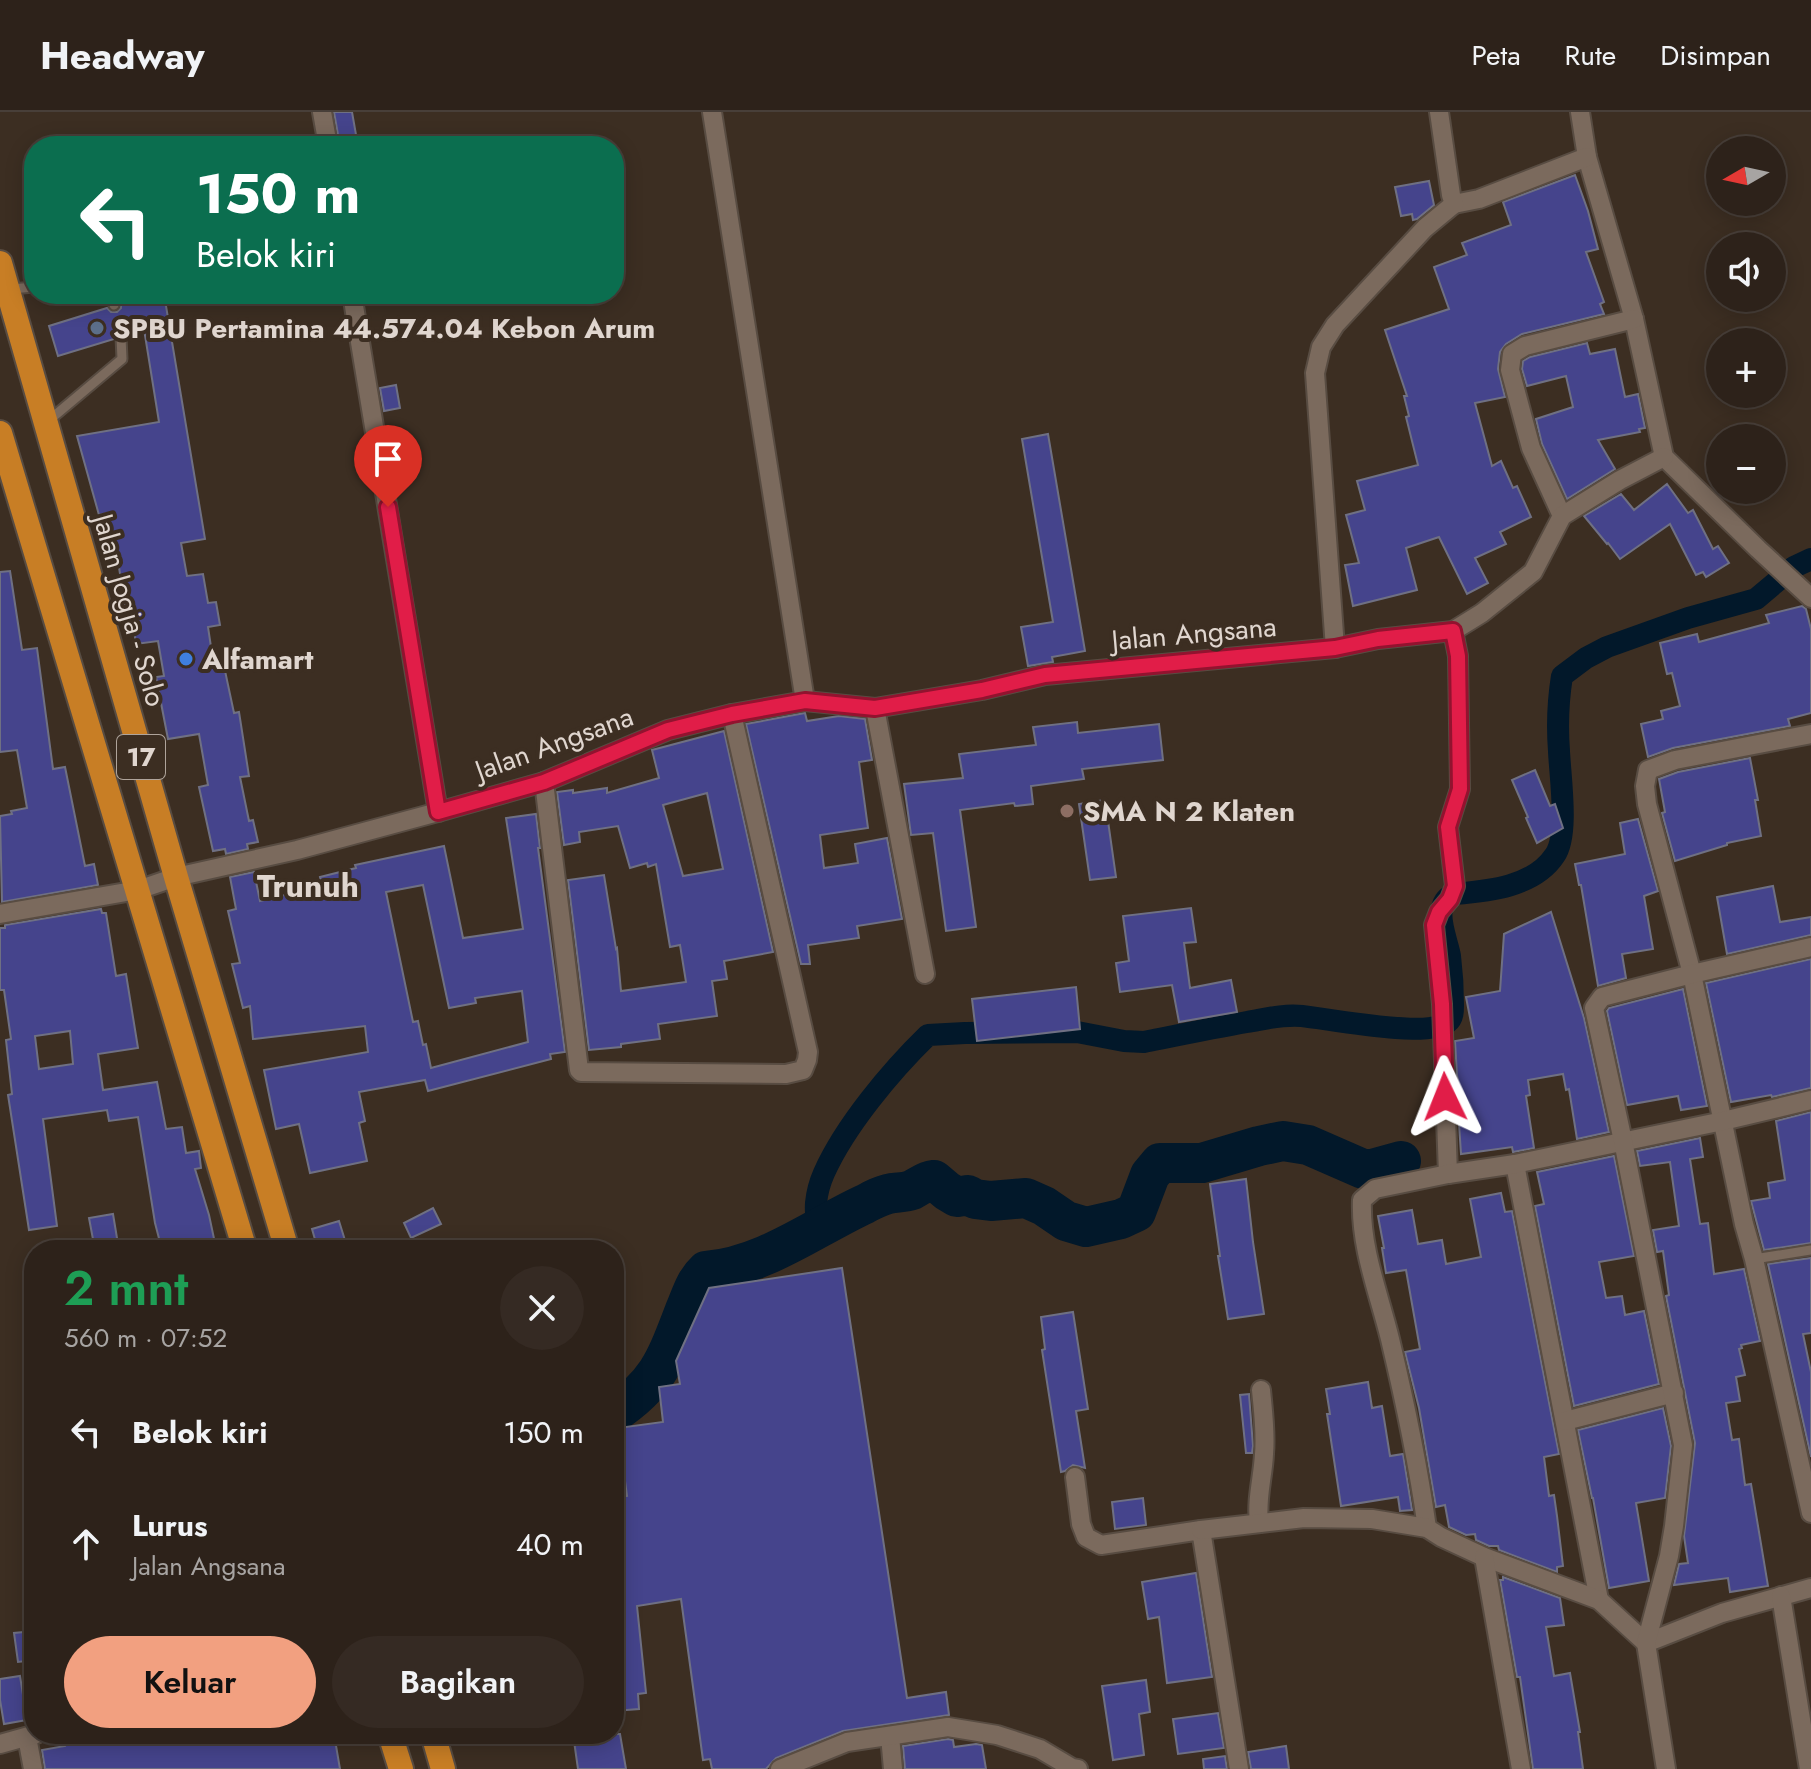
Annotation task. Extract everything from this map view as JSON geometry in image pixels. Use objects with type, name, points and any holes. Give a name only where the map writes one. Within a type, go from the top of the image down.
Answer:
[{"type":"highway","name":"Jalan Jogja - Solo","points":[[0,263],[284,1240]]},
{"type":"highway","name":"17","points":[[0,433],[242,1240]]},
{"type":"highway","points":[[393,1744],[401,1769]]},
{"type":"highway","points":[[436,1744],[443,1769]]},
{"type":"street","points":[[322,112],[326,136]]},
{"type":"street","points":[[712,112],[805,701]]},
{"type":"street","points":[[1439,112],[1454,204]]},
{"type":"street","points":[[1580,112],[1587,157],[1634,319],[1664,457],[1811,598]]},
{"type":"street","points":[[1335,648],[1315,373],[1321,347],[1335,325],[1425,228],[1454,204],[1479,199],[1587,157]]},
{"type":"street","points":[[354,304],[438,812]]},
{"type":"street","points":[[1562,516],[1531,448],[1510,370],[1512,354],[1525,346],[1634,319]]},
{"type":"street","points":[[1448,1174],[1442,1004],[1434,925],[1455,886],[1448,827],[1460,789],[1458,656],[1453,631],[1482,613],[1533,572],[1562,516],[1664,457]]},
{"type":"street","name":"Jalan Angsana","points":[[0,914],[138,890],[176,877],[297,850],[438,812],[544,782],[668,730],[732,714],[805,701],[875,708],[982,690],[1045,675],[1335,648],[1378,639],[1453,631]]},
{"type":"street","points":[[875,708],[925,974]]},
{"type":"street","points":[[544,782],[579,1070],[786,1074],[803,1070],[808,1052],[732,714]]},
{"type":"street","points":[[1811,734],[1675,760],[1648,770],[1645,786],[1647,804],[1692,974],[1744,1224],[1811,1513]]},
{"type":"street","points":[[1666,1769],[1646,1643],[1669,1556],[1683,1445],[1594,1008],[1602,997],[1811,947]]},
{"type":"street","points":[[1427,1528],[1417,1459],[1366,1249],[1362,1200],[1375,1189],[1515,1164],[1811,1100]]},
{"type":"street","points":[[1515,1164],[1599,1600]]},
{"type":"street","points":[[1259,1523],[1265,1440],[1261,1390]]},
{"type":"street","points":[[1565,1421],[1674,1393]]},
{"type":"street","points":[[1075,1477],[1081,1524],[1086,1537],[1101,1545],[1304,1518],[1372,1519],[1427,1528],[1484,1557],[1599,1600],[1646,1643]]},
{"type":"street","points":[[1201,1530],[1239,1769]]},
{"type":"street","points":[[1484,1557],[1521,1769]]},
{"type":"street","points":[[1646,1643],[1722,1613],[1811,1588]]},
{"type":"street","points":[[1781,1596],[1809,1769]]},
{"type":"street","points":[[780,1769],[847,1742],[948,1727],[997,1735],[1040,1749],[1074,1769]]},
{"type":"street","points":[[890,1736],[893,1769]]},
{"type":"street","points":[[0,1744],[24,1737]]},
{"type":"street","points":[[32,1744],[33,1769]]},
{"type":"lane","points":[[8,289],[24,288]]},
{"type":"lane","points":[[46,423],[122,359],[121,337]]},
{"type":"lane","points":[[1754,1259],[1811,1250]]},
{"type":"building","points":[[334,112],[352,112],[356,136],[338,136]]},
{"type":"building","points":[[1575,175],[1598,249],[1586,252],[1604,302],[1600,304],[1604,314],[1522,334],[1506,344],[1500,352],[1498,369],[1505,397],[1475,403],[1492,466],[1501,461],[1531,517],[1500,532],[1506,544],[1475,558],[1488,583],[1467,594],[1439,537],[1406,548],[1417,590],[1353,606],[1345,565],[1359,563],[1346,515],[1365,510],[1357,481],[1418,465],[1406,417],[1409,416],[1404,396],[1407,396],[1385,330],[1449,309],[1434,267],[1467,255],[1462,243],[1511,225],[1503,202]]},
{"type":"building","points":[[1429,181],[1434,205],[1417,219],[1413,220],[1412,214],[1401,216],[1395,187]]},
{"type":"building","points":[[121,304],[166,304],[205,539],[181,543],[187,576],[203,574],[208,603],[216,602],[220,625],[208,627],[214,667],[224,666],[234,713],[239,712],[249,776],[240,777],[249,821],[253,820],[258,842],[247,844],[248,849],[226,854],[225,849],[213,851],[199,787],[208,785],[199,734],[168,739],[156,677],[164,676],[158,641],[136,644],[130,605],[125,606],[108,513],[99,515],[77,436],[159,422],[144,329],[128,334],[120,330],[115,333],[114,339],[58,356],[49,326],[107,308],[117,312]]},
{"type":"building","points":[[1587,343],[1590,354],[1615,349],[1625,397],[1638,394],[1645,428],[1639,429],[1640,432],[1598,440],[1615,469],[1567,499],[1542,444],[1536,419],[1573,407],[1566,376],[1527,386],[1523,361]]},
{"type":"building","points":[[396,385],[400,408],[384,411],[380,388]]},
{"type":"building","points":[[1048,434],[1085,651],[1052,657],[1053,662],[1028,666],[1021,627],[1053,622],[1022,439]]},
{"type":"building","points":[[1667,484],[1688,513],[1693,510],[1713,549],[1718,546],[1729,563],[1706,577],[1703,572],[1696,575],[1670,524],[1620,559],[1584,516],[1621,494],[1634,510]]},
{"type":"building","points":[[10,571],[22,650],[37,648],[53,769],[65,767],[85,866],[94,864],[98,885],[2,902],[0,816],[27,808],[17,750],[0,752],[0,572]]},
{"type":"building","points":[[1802,606],[1806,609],[1811,629],[1811,713],[1788,719],[1790,726],[1673,748],[1648,757],[1641,724],[1663,719],[1661,711],[1680,706],[1672,673],[1667,674],[1660,643],[1697,634],[1699,642],[1769,623],[1766,615]]},
{"type":"building","points":[[805,713],[807,721],[839,716],[865,719],[872,760],[859,762],[868,828],[820,835],[824,868],[858,863],[855,844],[887,838],[902,919],[857,926],[859,938],[808,945],[810,964],[801,964],[746,724]]},
{"type":"building","points":[[1077,722],[1078,733],[1159,724],[1163,760],[1082,769],[1084,779],[1031,786],[1033,804],[1015,806],[1014,803],[960,810],[976,927],[946,931],[933,833],[911,835],[904,784],[963,778],[959,754],[1036,745],[1033,727]]},
{"type":"building","points":[[724,731],[773,952],[724,961],[727,979],[712,981],[717,1016],[658,1024],[660,1039],[589,1050],[568,880],[604,875],[621,991],[686,982],[680,945],[670,947],[656,864],[630,868],[618,826],[579,832],[580,842],[564,845],[557,792],[607,788],[607,793],[659,778],[652,750]],"holes":[[[707,793],[723,869],[683,876],[663,805]]]},
{"type":"building","points":[[1750,758],[1761,836],[1727,843],[1675,861],[1662,813],[1665,812],[1659,779],[1678,772]]},
{"type":"building","points":[[1535,770],[1550,806],[1555,804],[1563,828],[1537,843],[1512,780]]},
{"type":"building","points":[[1105,800],[1116,877],[1090,880],[1079,804]]},
{"type":"building","points":[[536,814],[565,1052],[550,1054],[551,1059],[428,1091],[425,1080],[359,1092],[365,1121],[359,1123],[367,1161],[310,1173],[299,1124],[276,1129],[264,1070],[368,1052],[365,1026],[253,1039],[250,1006],[243,1008],[232,964],[240,963],[228,911],[236,909],[230,877],[254,872],[260,901],[322,886],[320,877],[356,868],[355,865],[444,846],[463,938],[523,929],[506,818]],"holes":[[[423,885],[449,1008],[476,1003],[475,998],[522,991],[528,1042],[431,1068],[418,1021],[413,1022],[386,892]]]},
{"type":"building","points":[[1638,819],[1658,891],[1644,896],[1653,949],[1622,954],[1626,978],[1598,986],[1575,864],[1625,854],[1620,823]]},
{"type":"building","points":[[1773,886],[1780,922],[1811,917],[1811,935],[1727,954],[1717,897]]},
{"type":"building","points":[[1191,908],[1196,942],[1184,943],[1190,988],[1231,980],[1237,1012],[1179,1022],[1172,985],[1120,992],[1116,963],[1129,961],[1123,916]]},
{"type":"building","points":[[101,909],[102,913],[106,913],[116,976],[126,974],[138,1048],[98,1054],[103,1090],[157,1082],[166,1129],[182,1127],[186,1153],[199,1151],[201,1168],[195,1169],[214,1240],[159,1240],[138,1117],[109,1121],[107,1110],[43,1119],[57,1226],[29,1230],[8,1095],[12,1094],[6,1040],[11,1039],[4,990],[0,990],[0,928],[5,928],[5,925]],"holes":[[[70,1031],[73,1064],[39,1069],[35,1036]]]},
{"type":"building","points":[[1551,912],[1584,1018],[1609,1132],[1577,1139],[1569,1089],[1566,1090],[1563,1074],[1528,1080],[1530,1095],[1526,1096],[1534,1148],[1513,1152],[1512,1147],[1461,1154],[1455,1041],[1474,1038],[1466,997],[1500,991],[1504,934]]},
{"type":"building","points":[[1811,959],[1811,1088],[1731,1102],[1706,983]]},
{"type":"building","points":[[1076,987],[1080,1029],[977,1041],[972,999]]},
{"type":"building","points":[[1683,989],[1707,1106],[1681,1110],[1678,1096],[1627,1105],[1607,1011]]},
{"type":"building","points":[[1811,1112],[1811,1243],[1764,1250],[1751,1201],[1770,1198],[1768,1183],[1785,1180],[1776,1121]]},
{"type":"building","points":[[1700,1138],[1703,1157],[1690,1159],[1700,1224],[1708,1223],[1714,1274],[1744,1269],[1760,1341],[1741,1345],[1739,1349],[1745,1375],[1736,1377],[1740,1401],[1726,1403],[1732,1440],[1739,1439],[1745,1485],[1751,1484],[1768,1586],[1730,1592],[1728,1578],[1674,1585],[1679,1564],[1688,1563],[1684,1536],[1695,1443],[1666,1296],[1669,1295],[1663,1251],[1657,1252],[1653,1230],[1679,1226],[1670,1162],[1640,1166],[1637,1151]]},
{"type":"building","points":[[1614,1156],[1634,1256],[1599,1262],[1606,1298],[1622,1296],[1625,1315],[1644,1311],[1659,1384],[1574,1406],[1535,1206],[1544,1204],[1537,1172]]},
{"type":"building","points":[[1246,1179],[1264,1314],[1228,1319],[1210,1184]]},
{"type":"building","points":[[1501,1193],[1505,1212],[1512,1211],[1559,1454],[1544,1457],[1549,1496],[1554,1495],[1563,1566],[1557,1567],[1557,1572],[1499,1550],[1498,1546],[1476,1540],[1475,1534],[1466,1535],[1449,1527],[1445,1505],[1436,1507],[1419,1408],[1405,1352],[1420,1349],[1406,1270],[1386,1273],[1382,1248],[1378,1216],[1412,1210],[1418,1244],[1442,1240],[1446,1264],[1481,1257],[1470,1199]]},
{"type":"building","points":[[433,1208],[441,1224],[411,1238],[404,1223]]},
{"type":"building","points":[[113,1214],[117,1240],[93,1240],[89,1218]]},
{"type":"building","points":[[339,1221],[345,1240],[315,1240],[312,1229]]},
{"type":"building","points":[[1811,1258],[1811,1333],[1803,1334],[1811,1372],[1811,1457],[1768,1264]]},
{"type":"building","points":[[842,1268],[907,1698],[946,1692],[949,1715],[843,1731],[776,1758],[766,1769],[712,1769],[710,1759],[703,1760],[681,1599],[637,1606],[646,1693],[638,1694],[639,1709],[624,1710],[624,1496],[627,1496],[624,1427],[663,1422],[659,1387],[680,1384],[676,1361],[709,1288]]},
{"type":"building","points":[[1073,1312],[1088,1409],[1076,1411],[1085,1468],[1073,1465],[1061,1472],[1042,1350],[1045,1349],[1041,1317]]},
{"type":"building","points":[[1368,1382],[1372,1408],[1382,1406],[1390,1456],[1403,1454],[1412,1510],[1400,1511],[1398,1497],[1341,1506],[1326,1389]]},
{"type":"building","points":[[1249,1394],[1253,1446],[1252,1453],[1246,1453],[1240,1395]]},
{"type":"building","points":[[1663,1408],[1671,1446],[1665,1498],[1636,1503],[1649,1581],[1609,1588],[1578,1430]]},
{"type":"building","points":[[1143,1498],[1146,1525],[1115,1529],[1112,1502]]},
{"type":"building","points":[[1196,1573],[1212,1677],[1167,1683],[1159,1617],[1148,1619],[1142,1582]]},
{"type":"building","points":[[1503,1577],[1560,1598],[1564,1625],[1546,1627],[1554,1676],[1570,1673],[1583,1769],[1533,1769],[1520,1677],[1517,1677],[1500,1580]]},
{"type":"building","points":[[24,1632],[24,1661],[18,1662],[14,1633]]},
{"type":"building","points":[[20,1676],[24,1721],[4,1724],[0,1679]]},
{"type":"building","points":[[1146,1680],[1150,1712],[1139,1714],[1144,1755],[1113,1760],[1102,1686]]},
{"type":"building","points":[[1218,1713],[1224,1748],[1178,1754],[1173,1719]]},
{"type":"building","points":[[953,1740],[954,1747],[982,1745],[986,1769],[905,1769],[903,1746]]},
{"type":"building","points":[[336,1744],[340,1769],[45,1769],[42,1750],[65,1746]]},
{"type":"building","points":[[574,1744],[622,1744],[626,1769],[578,1769]]},
{"type":"building","points":[[1286,1746],[1289,1769],[1251,1769],[1248,1752]]},
{"type":"building","points":[[1225,1756],[1227,1769],[1204,1769],[1203,1759]]},
{"type":"waterway","points":[[811,1232],[816,1221],[819,1188],[833,1155],[870,1100],[928,1035],[1077,1032],[1144,1042],[1288,1016],[1421,1029],[1448,1022],[1453,1012],[1452,980],[1442,922],[1443,905],[1454,894],[1496,889],[1523,881],[1546,866],[1559,846],[1563,805],[1558,741],[1562,676],[1607,647],[1688,618],[1756,599],[1794,567],[1811,559]]},
{"type":"waterway","points":[[624,1406],[659,1369],[694,1289],[706,1271],[728,1268],[769,1254],[885,1195],[909,1191],[934,1180],[957,1197],[968,1195],[991,1201],[1026,1198],[1066,1221],[1086,1227],[1136,1212],[1150,1175],[1160,1163],[1202,1163],[1283,1141],[1308,1145],[1363,1169],[1401,1161]]},
{"type":"place","name":"SPBU Pertamina 44.574.04 Kebon Arum","points":[[97,328]]},
{"type":"place","name":"Alfamart","points":[[186,659]]},
{"type":"place","name":"SMA N 2 Klaten","points":[[1067,811]]},
{"type":"district","name":"Trunuh","points":[[308,886]]},
{"type":"route","points":[[388,507],[438,812],[544,782],[668,730],[781,705],[805,701],[875,708],[982,690],[1045,675],[1335,648],[1378,639],[1453,631],[1458,656],[1460,789],[1448,827],[1455,886],[1434,925],[1442,1004],[1445,1097]]}]
